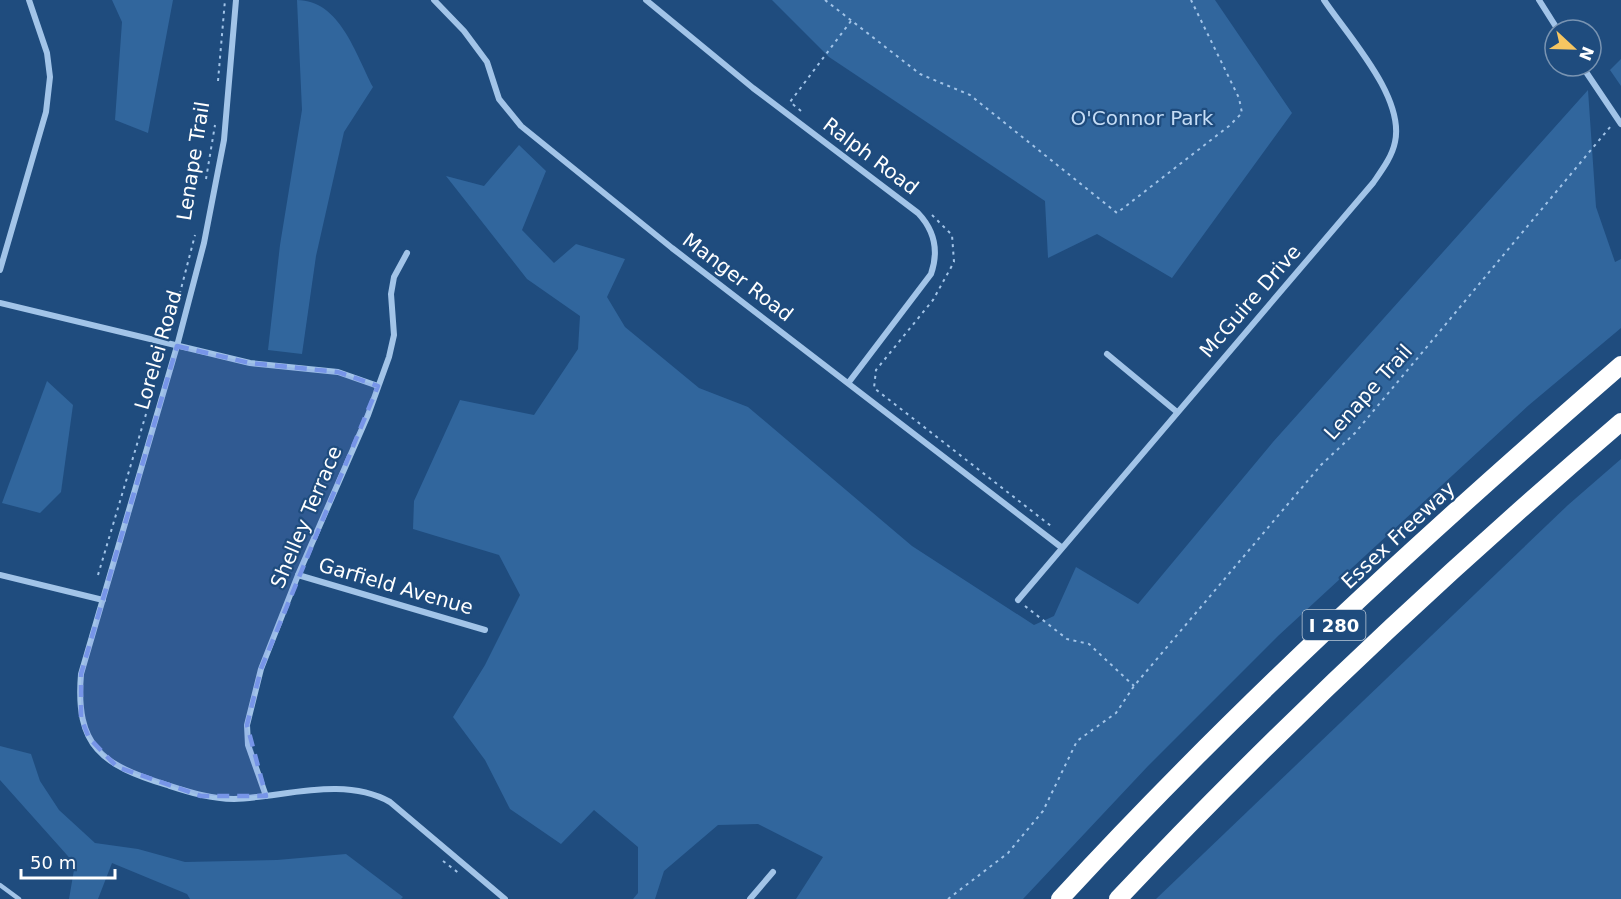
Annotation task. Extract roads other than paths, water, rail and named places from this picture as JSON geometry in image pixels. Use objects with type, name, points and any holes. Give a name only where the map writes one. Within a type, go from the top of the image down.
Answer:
[{"type":"highway","name":"Essex Freeway","points":[[1060,899],[1168,786],[1312,646],[1538,437],[1621,365]]},
{"type":"highway","name":"I 280","points":[[1118,899],[1246,767],[1408,614],[1621,422]]},
{"type":"street","points":[[0,270],[46,112],[50,77],[47,53],[29,0]]},
{"type":"street","name":"Lorelei Road","points":[[236,0],[224,140],[217,185],[177,346],[81,674],[79,699],[81,718],[89,738],[104,756],[129,774],[201,796],[236,799],[344,789],[369,792],[390,802],[504,898]]},
{"type":"street","name":"Manger Road","points":[[434,0],[464,31],[487,62],[499,99],[521,126],[672,248],[849,382],[1061,548]]},
{"type":"street","name":"Ralph Road","points":[[646,0],[753,88],[918,213],[931,231],[936,252],[931,274],[849,382]]},
{"type":"street","name":"McGuire Drive","points":[[1017,600],[1374,183],[1393,149],[1395,122],[1392,104],[1324,0]]},
{"type":"street","points":[[1539,0],[1550,18]]},
{"type":"street","points":[[1590,78],[1619,122]]},
{"type":"street","name":"Shelley Terrace","points":[[266,796],[248,745],[247,725],[261,669],[298,575],[368,415],[394,335],[391,294],[394,277],[407,253]]},
{"type":"street","points":[[0,303],[250,363],[338,372],[378,386]]},
{"type":"street","points":[[1107,354],[1176,412]]},
{"type":"street","points":[[0,575],[103,600]]},
{"type":"street","name":"Garfield Avenue","points":[[298,575],[485,630]]},
{"type":"street","points":[[750,899],[773,872]]},
{"type":"lane","points":[[0,885],[19,899]]},
{"type":"park label","name":"O'Connor Park","points":[[1142,118]]}]
